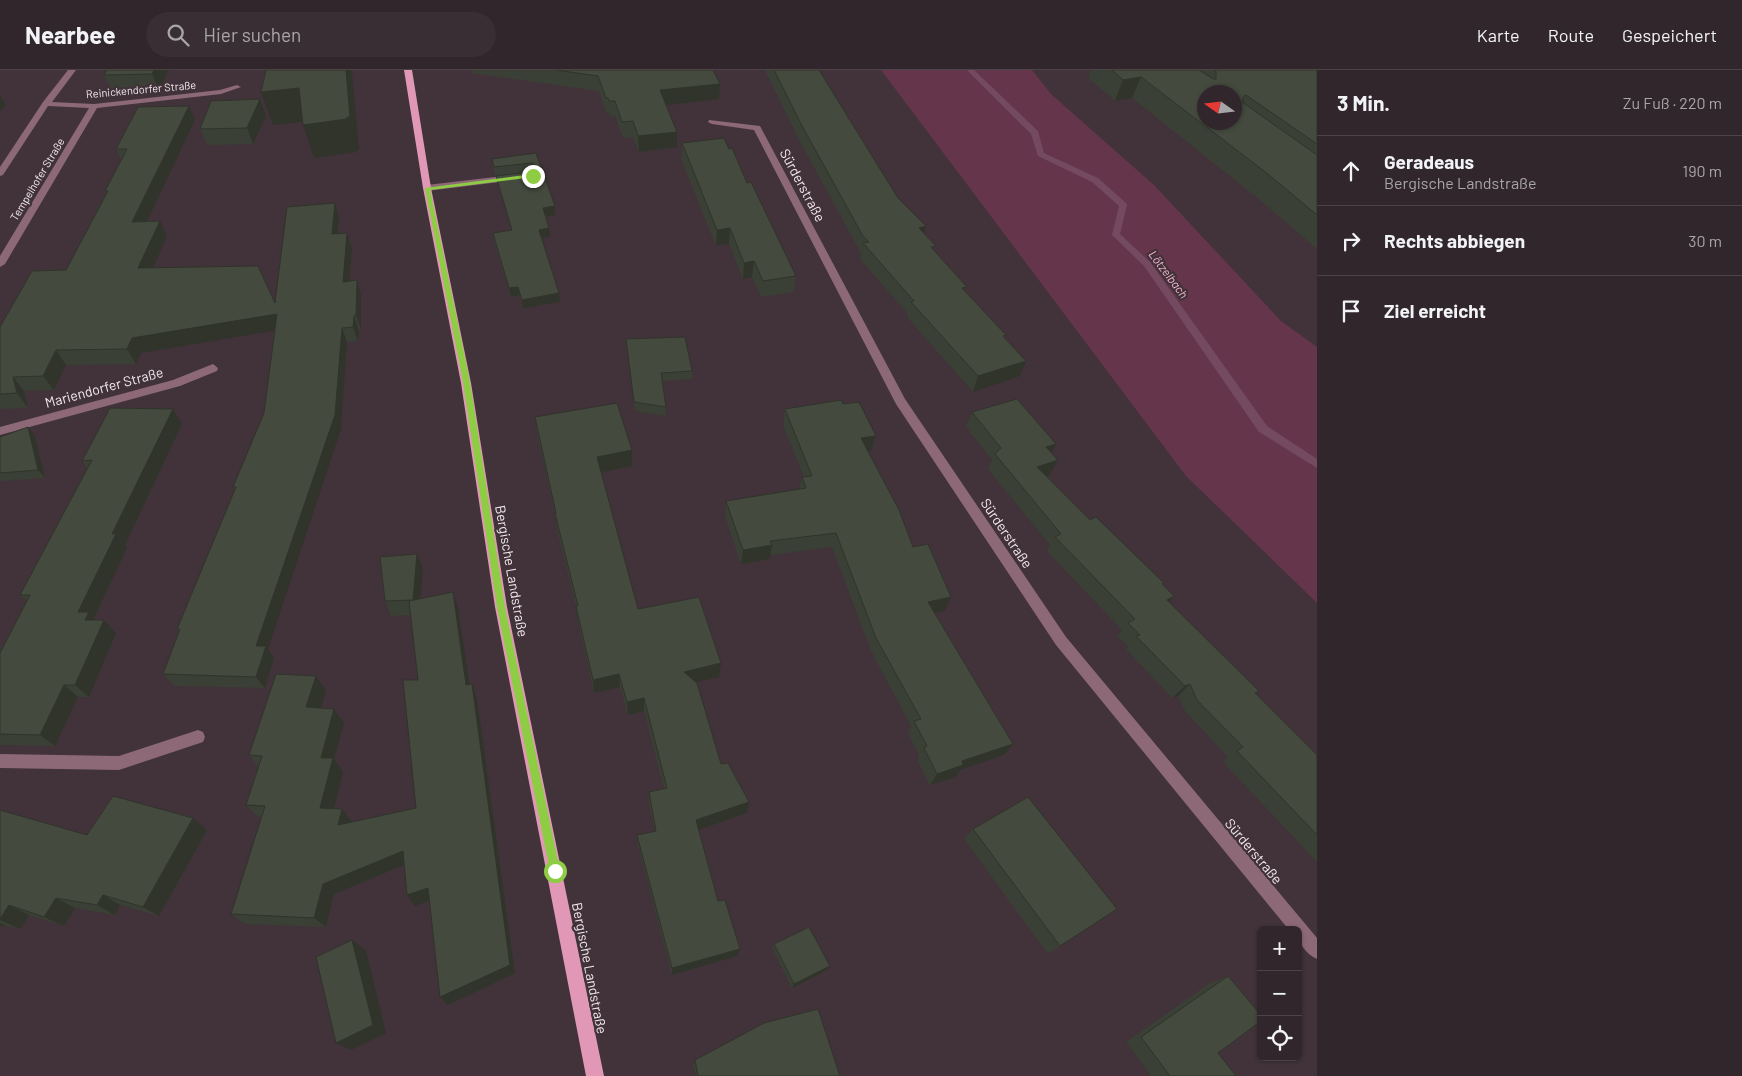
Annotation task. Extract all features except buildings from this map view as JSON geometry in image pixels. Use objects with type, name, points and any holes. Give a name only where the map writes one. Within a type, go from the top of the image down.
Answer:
[{"type":"main road","name":"Bergische Landstraße","points":[[408,70],[427,188],[466,382],[501,607],[595,1076]]},
{"type":"street","points":[[0,173],[46,104],[72,70]]},
{"type":"street","name":"Reinickendorfer Straße","points":[[46,104],[94,106],[221,92],[237,86]]},
{"type":"street","name":"Tempelhofer Straße","points":[[0,264],[94,106]]},
{"type":"street","name":"Sürderstraße","points":[[712,122],[757,128],[900,401],[1056,632],[1317,951]]},
{"type":"street","points":[[427,188],[523,177]]},
{"type":"street","name":"Mariendorfer Straße","points":[[0,431],[176,383],[213,368]]},
{"type":"street","points":[[0,761],[119,763],[198,737]]},
{"type":"shaded area","points":[[881,70],[1032,70],[1051,94],[1154,185],[1281,321],[1317,347],[1317,603],[1186,476]]},
{"type":"waterway","name":"Lötzelbach","points":[[970,70],[1035,133],[1041,154],[1095,180],[1123,205],[1116,235],[1147,264],[1263,429],[1317,464]]},
{"type":"route","points":[[533,176],[427,188],[466,382],[501,607],[555,871]]}]
